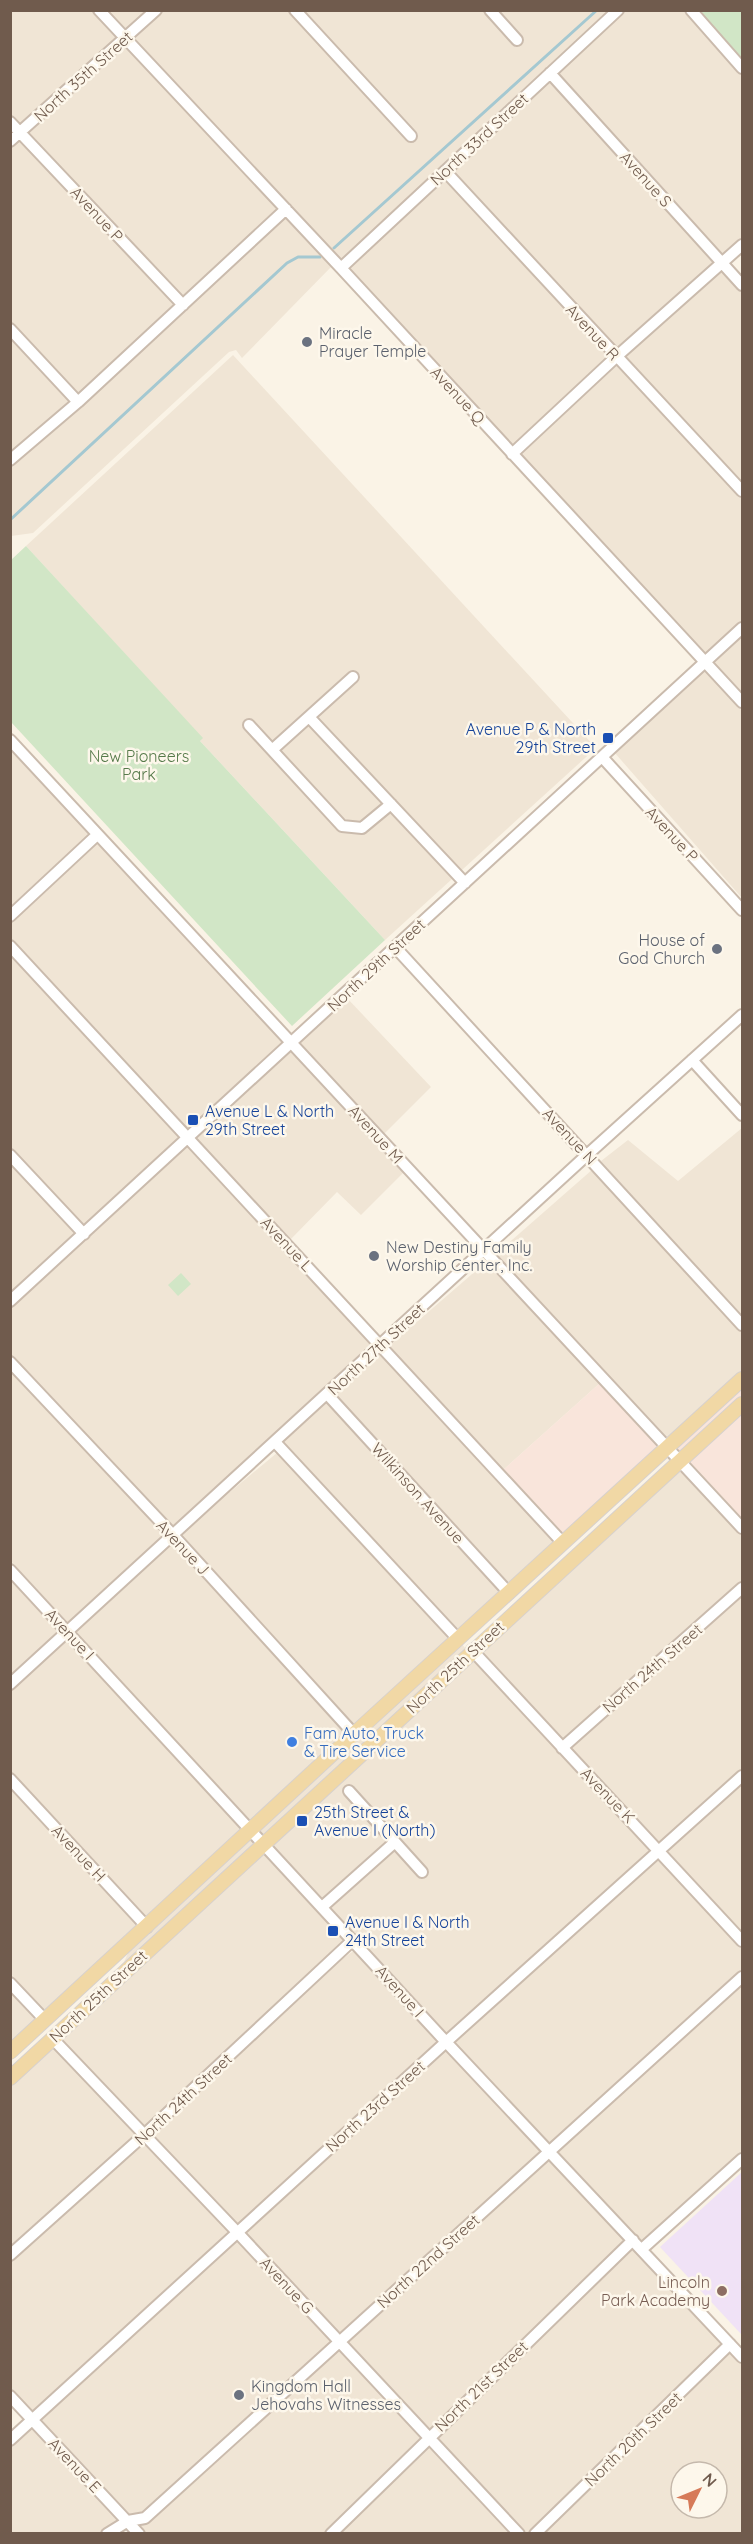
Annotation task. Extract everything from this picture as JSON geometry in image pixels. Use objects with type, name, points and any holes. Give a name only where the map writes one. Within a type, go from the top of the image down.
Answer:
[{"type":"main road","name":"North 25th Street","points":[[10,2052],[742,1379]]},
{"type":"main road","name":"North 25th Street","points":[[10,2078],[472,1650],[742,1404]]},
{"type":"main road","points":[[472,1650],[478,1631],[542,1573],[547,1558]]},
{"type":"main road","points":[[53,2039],[51,2028],[56,2019],[120,1958],[126,1946]]},
{"type":"street","name":"Avenue Q","points":[[99,10],[341,267],[742,702]]},
{"type":"street","name":"North 35th Street","points":[[10,141],[156,10]]},
{"type":"street","points":[[295,10],[411,136]]},
{"type":"street","points":[[490,10],[517,40]]},
{"type":"street","name":"North 33rd Street","points":[[341,267],[618,10]]},
{"type":"street","points":[[691,10],[742,68]]},
{"type":"street","name":"Avenue S","points":[[550,74],[742,285]]},
{"type":"street","name":"Avenue P","points":[[10,122],[183,305]]},
{"type":"street","name":"Avenue R","points":[[445,171],[742,491]]},
{"type":"street","points":[[10,460],[78,402],[286,209]]},
{"type":"street","points":[[512,454],[616,357],[742,245]]},
{"type":"street","points":[[10,328],[78,402]]},
{"type":"street","name":"North 29th Street","points":[[10,1302],[742,628]]},
{"type":"street","points":[[272,750],[353,677]]},
{"type":"street","points":[[309,717],[465,883]]},
{"type":"street","points":[[249,725],[342,826],[362,828],[391,804]]},
{"type":"street","name":"Avenue M","points":[[10,740],[742,1528]]},
{"type":"street","name":"Avenue P","points":[[602,757],[742,910]]},
{"type":"street","points":[[10,916],[97,835]]},
{"type":"street","name":"Avenue L","points":[[10,946],[563,1543]]},
{"type":"street","name":"Avenue N","points":[[395,947],[742,1325]]},
{"type":"street","name":"North 27th Street","points":[[10,1684],[742,1015]]},
{"type":"street","points":[[692,1060],[742,1115]]},
{"type":"street","points":[[10,1155],[84,1234]]},
{"type":"street","name":"Avenue J","points":[[10,1362],[173,1535],[354,1734]]},
{"type":"street","name":"Wilkinson Avenue","points":[[327,1394],[509,1593]]},
{"type":"street","points":[[275,1442],[458,1639]]},
{"type":"street","name":"Avenue I","points":[[10,1570],[446,2042],[742,2357]]},
{"type":"street","name":"North 24th Street","points":[[562,1748],[742,1588]]},
{"type":"street","name":"Avenue K","points":[[472,1650],[742,1941]]},
{"type":"street","name":"North 23rd Street","points":[[10,2440],[446,2042],[742,1776]]},
{"type":"street","name":"Avenue H","points":[[10,1779],[147,1927]]},
{"type":"street","points":[[349,1791],[422,1872]]},
{"type":"street","points":[[321,1906],[395,1842]]},
{"type":"street","name":"North 24th Street","points":[[10,2255],[144,2135],[353,1940]]},
{"type":"street","name":"North 22nd Street","points":[[107,2534],[128,2521],[145,2518],[742,1977]]},
{"type":"street","points":[[10,1983],[45,2020]]},
{"type":"street","name":"Avenue G","points":[[53,2039],[519,2534]]},
{"type":"street","points":[[642,2249],[742,2159]]},
{"type":"street","name":"North 21st Street","points":[[331,2534],[428,2437],[633,2240]]},
{"type":"street","name":"North 20th Street","points":[[535,2534],[730,2344]]},
{"type":"street","name":"Avenue E","points":[[10,2396],[140,2534]]},
{"type":"shaded area","points":[[11,11],[92,11],[118,39],[21,125],[11,114]]},
{"type":"shaded area","points":[[107,11],[149,11],[126,32]]},
{"type":"shaded area","points":[[163,11],[288,11],[410,143],[418,136],[303,11],[483,11],[516,47],[524,40],[497,11],[611,11],[342,260],[133,39]]},
{"type":"shaded area","points":[[625,11],[683,11],[742,76],[742,238],[723,256],[557,73]]},
{"type":"shaded area","points":[[125,46],[279,209],[183,298],[27,132]]},
{"type":"shaded area","points":[[549,81],[715,263],[617,350],[452,171]]},
{"type":"shaded area","points":[[19,140],[175,305],[79,395],[11,321],[10,148]]},
{"type":"shaded area","points":[[444,178],[609,357],[513,447],[348,267]]},
{"type":"shaded area","points":[[285,217],[332,266],[242,358],[236,350],[229,352],[33,533],[11,536],[10,467],[77,409]]},
{"type":"shaded area","points":[[721,270],[742,293],[742,483],[623,357]]},
{"type":"shaded area","points":[[10,337],[71,402],[10,454]]},
{"type":"shaded area","points":[[233,355],[596,748],[385,940],[200,741],[202,738],[26,546]]},
{"type":"shaded area","points":[[615,364],[742,499],[742,621],[706,655],[519,454]]},
{"type":"shaded area","points":[[742,634],[742,695],[712,662]]},
{"type":"shaded area","points":[[704,669],[742,711],[742,898],[614,752]]},
{"type":"shaded area","points":[[11,748],[90,835],[11,909]]},
{"type":"shaded area","points":[[96,842],[285,1042],[189,1130],[11,938],[11,922]]},
{"type":"shaded area","points":[[11,954],[181,1138],[84,1227],[11,1147]]},
{"type":"shaded area","points":[[347,998],[431,1087],[384,1134],[299,1042]]},
{"type":"shaded area","points":[[291,1049],[404,1172],[361,1215],[337,1192],[290,1240],[195,1138]]},
{"type":"shaded area","points":[[742,1128],[742,1317],[601,1161],[628,1140],[678,1181]]},
{"type":"shaded area","points":[[187,1145],[373,1345],[174,1528],[11,1355],[11,1308]]},
{"type":"shaded area","points":[[11,1163],[77,1234],[11,1295]]},
{"type":"shaded area","points":[[593,1169],[742,1333],[742,1372],[668,1439],[495,1255]]},
{"type":"shaded area","points":[[486,1262],[600,1383],[503,1470],[389,1346]]},
{"type":"shaded area","points":[[380,1352],[555,1543],[510,1586],[335,1394]]},
{"type":"shaded area","points":[[11,1370],[166,1535],[69,1624],[11,1561]]},
{"type":"shaded area","points":[[600,1383],[661,1447],[563,1536],[503,1470]]},
{"type":"shaded area","points":[[742,1385],[742,1397],[681,1453],[676,1447]]},
{"type":"shaded area","points":[[327,1401],[502,1593],[459,1632],[283,1441]]},
{"type":"shaded area","points":[[742,1410],[742,1520],[688,1460]]},
{"type":"shaded area","points":[[278,1452],[451,1639],[354,1727],[180,1535],[229,1491]]},
{"type":"shaded area","points":[[680,1468],[742,1536],[742,1582],[563,1740],[480,1650]]},
{"type":"shaded area","points":[[172,1543],[346,1734],[251,1823],[75,1632]]},
{"type":"shaded area","points":[[11,1577],[61,1632],[11,1678]]},
{"type":"shaded area","points":[[742,1595],[742,1769],[660,1843],[570,1747]]},
{"type":"shaded area","points":[[67,1639],[243,1830],[148,1919],[11,1772],[11,1691]]},
{"type":"shaded area","points":[[461,1643],[466,1649],[264,1836],[258,1830]]},
{"type":"shaded area","points":[[472,1658],[652,1850],[447,2035],[329,1906],[394,1849],[421,1879],[429,1872],[350,1784],[342,1791],[388,1842],[322,1899],[271,1843]]},
{"type":"shaded area","points":[[742,1782],[742,1933],[667,1850]]},
{"type":"shaded area","points":[[10,1788],[140,1927],[45,2013],[11,1974]]},
{"type":"shaded area","points":[[250,1837],[256,1844],[56,2028],[124,1962],[130,1949]]},
{"type":"shaded area","points":[[263,1851],[346,1940],[145,2128],[60,2039]]},
{"type":"shaded area","points":[[659,1858],[742,1949],[742,1970],[550,2143],[453,2042]]},
{"type":"shaded area","points":[[355,1950],[439,2042],[238,2225],[151,2135],[333,1965]]},
{"type":"shaded area","points":[[742,1983],[742,2153],[642,2242],[557,2151]]},
{"type":"shaded area","points":[[10,1991],[37,2021],[10,2046]]},
{"type":"shaded area","points":[[52,2046],[137,2135],[11,2249],[11,2084]]},
{"type":"shaded area","points":[[445,2049],[542,2151],[341,2335],[244,2232]]},
{"type":"shaded area","points":[[143,2142],[230,2232],[33,2412],[11,2388],[10,2262]]},
{"type":"shaded area","points":[[549,2158],[626,2240],[429,2430],[348,2342]]},
{"type":"shaded area","name":"Lincoln Park Academy","points":[[742,2172],[742,2335],[660,2247]]},
{"type":"shaded area","points":[[236,2239],[333,2342],[143,2513],[130,2516],[40,2419]]},
{"type":"shaded area","points":[[632,2247],[723,2344],[529,2533],[522,2530],[435,2437]]},
{"type":"shaded area","points":[[339,2349],[421,2437],[324,2533],[147,2534],[138,2524],[148,2521]]},
{"type":"shaded area","points":[[729,2351],[742,2365],[742,2533],[542,2534]]},
{"type":"shaded area","points":[[32,2426],[119,2520],[100,2533],[11,2534],[11,2446]]},
{"type":"shaded area","points":[[428,2444],[511,2533],[338,2534]]},
{"type":"green space","points":[[698,11],[742,11],[742,60]]},
{"type":"green space","name":"New Pioneers Park","points":[[26,546],[203,738],[200,741],[385,940],[292,1026],[11,722],[11,560]]},
{"type":"green space","points":[[181,1273],[191,1284],[178,1296],[168,1285]]},
{"type":"waterway","points":[[334,248],[597,10]]},
{"type":"waterway","points":[[10,520],[287,263],[298,257],[320,257]]},
{"type":"place","name":"Miracle Prayer Temple","points":[[307,342]]},
{"type":"place","name":"Avenue P & North 29th Street","points":[[608,738]]},
{"type":"place","name":"House of God Church","points":[[717,949]]},
{"type":"place","name":"Avenue L & North 29th Street","points":[[193,1120]]},
{"type":"place","name":"New Destiny Family Worship Center, Inc.","points":[[374,1256]]},
{"type":"place","name":"Fam Auto, Truck & Tire Service","points":[[292,1742]]},
{"type":"place","name":"25th Street & Avenue I (North)","points":[[302,1821]]},
{"type":"place","name":"Avenue I & North 24th Street","points":[[333,1931]]},
{"type":"place","name":"Lincoln Park Academy","points":[[722,2291]]},
{"type":"place","name":"Kingdom Hall Jehovahs Witnesses","points":[[239,2395]]}]
